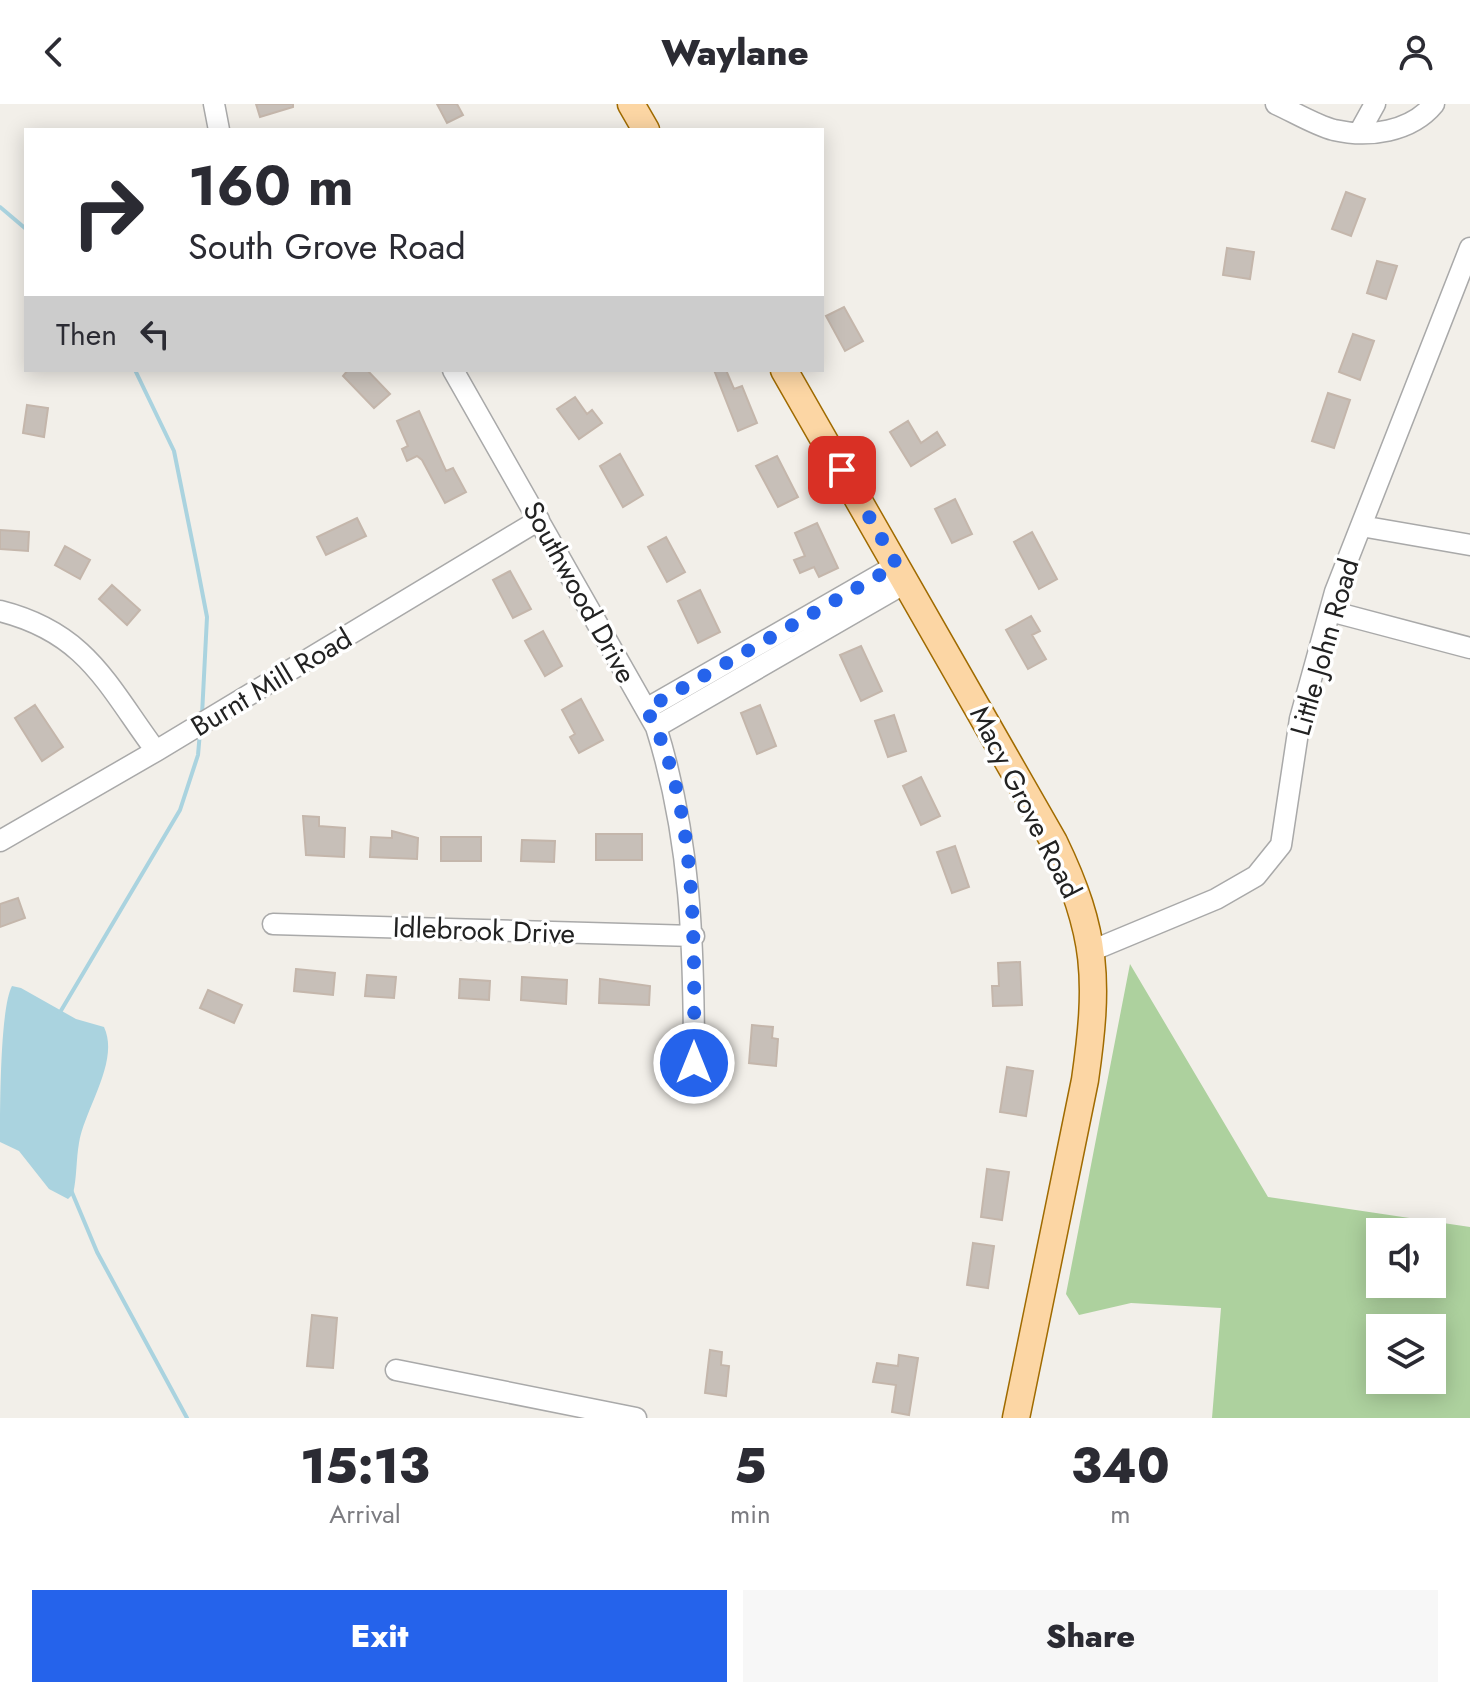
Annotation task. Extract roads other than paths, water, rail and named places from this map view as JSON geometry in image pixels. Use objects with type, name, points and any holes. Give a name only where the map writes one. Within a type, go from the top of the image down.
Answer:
[{"type":"main road","points":[[631,104],[645,128]]},
{"type":"main road","name":"Macy Grove Road","points":[[785,372],[1054,842],[1079,901],[1091,951],[1095,986],[1085,1080],[1016,1418]]},
{"type":"street","points":[[214,104],[219,128]]},
{"type":"street","points":[[1276,104],[1335,130],[1385,132],[1420,120],[1434,104]]},
{"type":"street","points":[[1360,131],[1375,104]]},
{"type":"street","name":"Little John Road","points":[[1091,951],[1216,899],[1256,876],[1281,845],[1300,719],[1330,611],[1470,248]]},
{"type":"street","name":"Southwood Drive","points":[[454,372],[651,718],[673,781],[685,843],[694,936],[694,1063]]},
{"type":"street","name":"Burnt Mill Road","points":[[0,841],[156,751],[539,520]]},
{"type":"street","points":[[1361,526],[1470,545]]},
{"type":"street","points":[[651,718],[902,574]]},
{"type":"street","points":[[0,611],[27,618],[74,644],[110,682],[156,751]]},
{"type":"street","points":[[1330,611],[1470,648]]},
{"type":"street","name":"Idlebrook Drive","points":[[273,924],[694,936]]},
{"type":"street","points":[[396,1370],[636,1418]]},
{"type":"water","points":[[12,986],[76,1019],[104,1027],[108,1040],[105,1069],[82,1129],[73,1194],[68,1199],[49,1189],[19,1151],[0,1142],[3,1036]]},
{"type":"waterway","points":[[0,207],[24,227]]},
{"type":"waterway","points":[[136,372],[174,451],[197,565],[207,617],[202,715]]},
{"type":"waterway","points":[[59,1014],[180,810],[198,755],[200,732]]},
{"type":"waterway","points":[[71,1190],[97,1252],[187,1418]]}]
